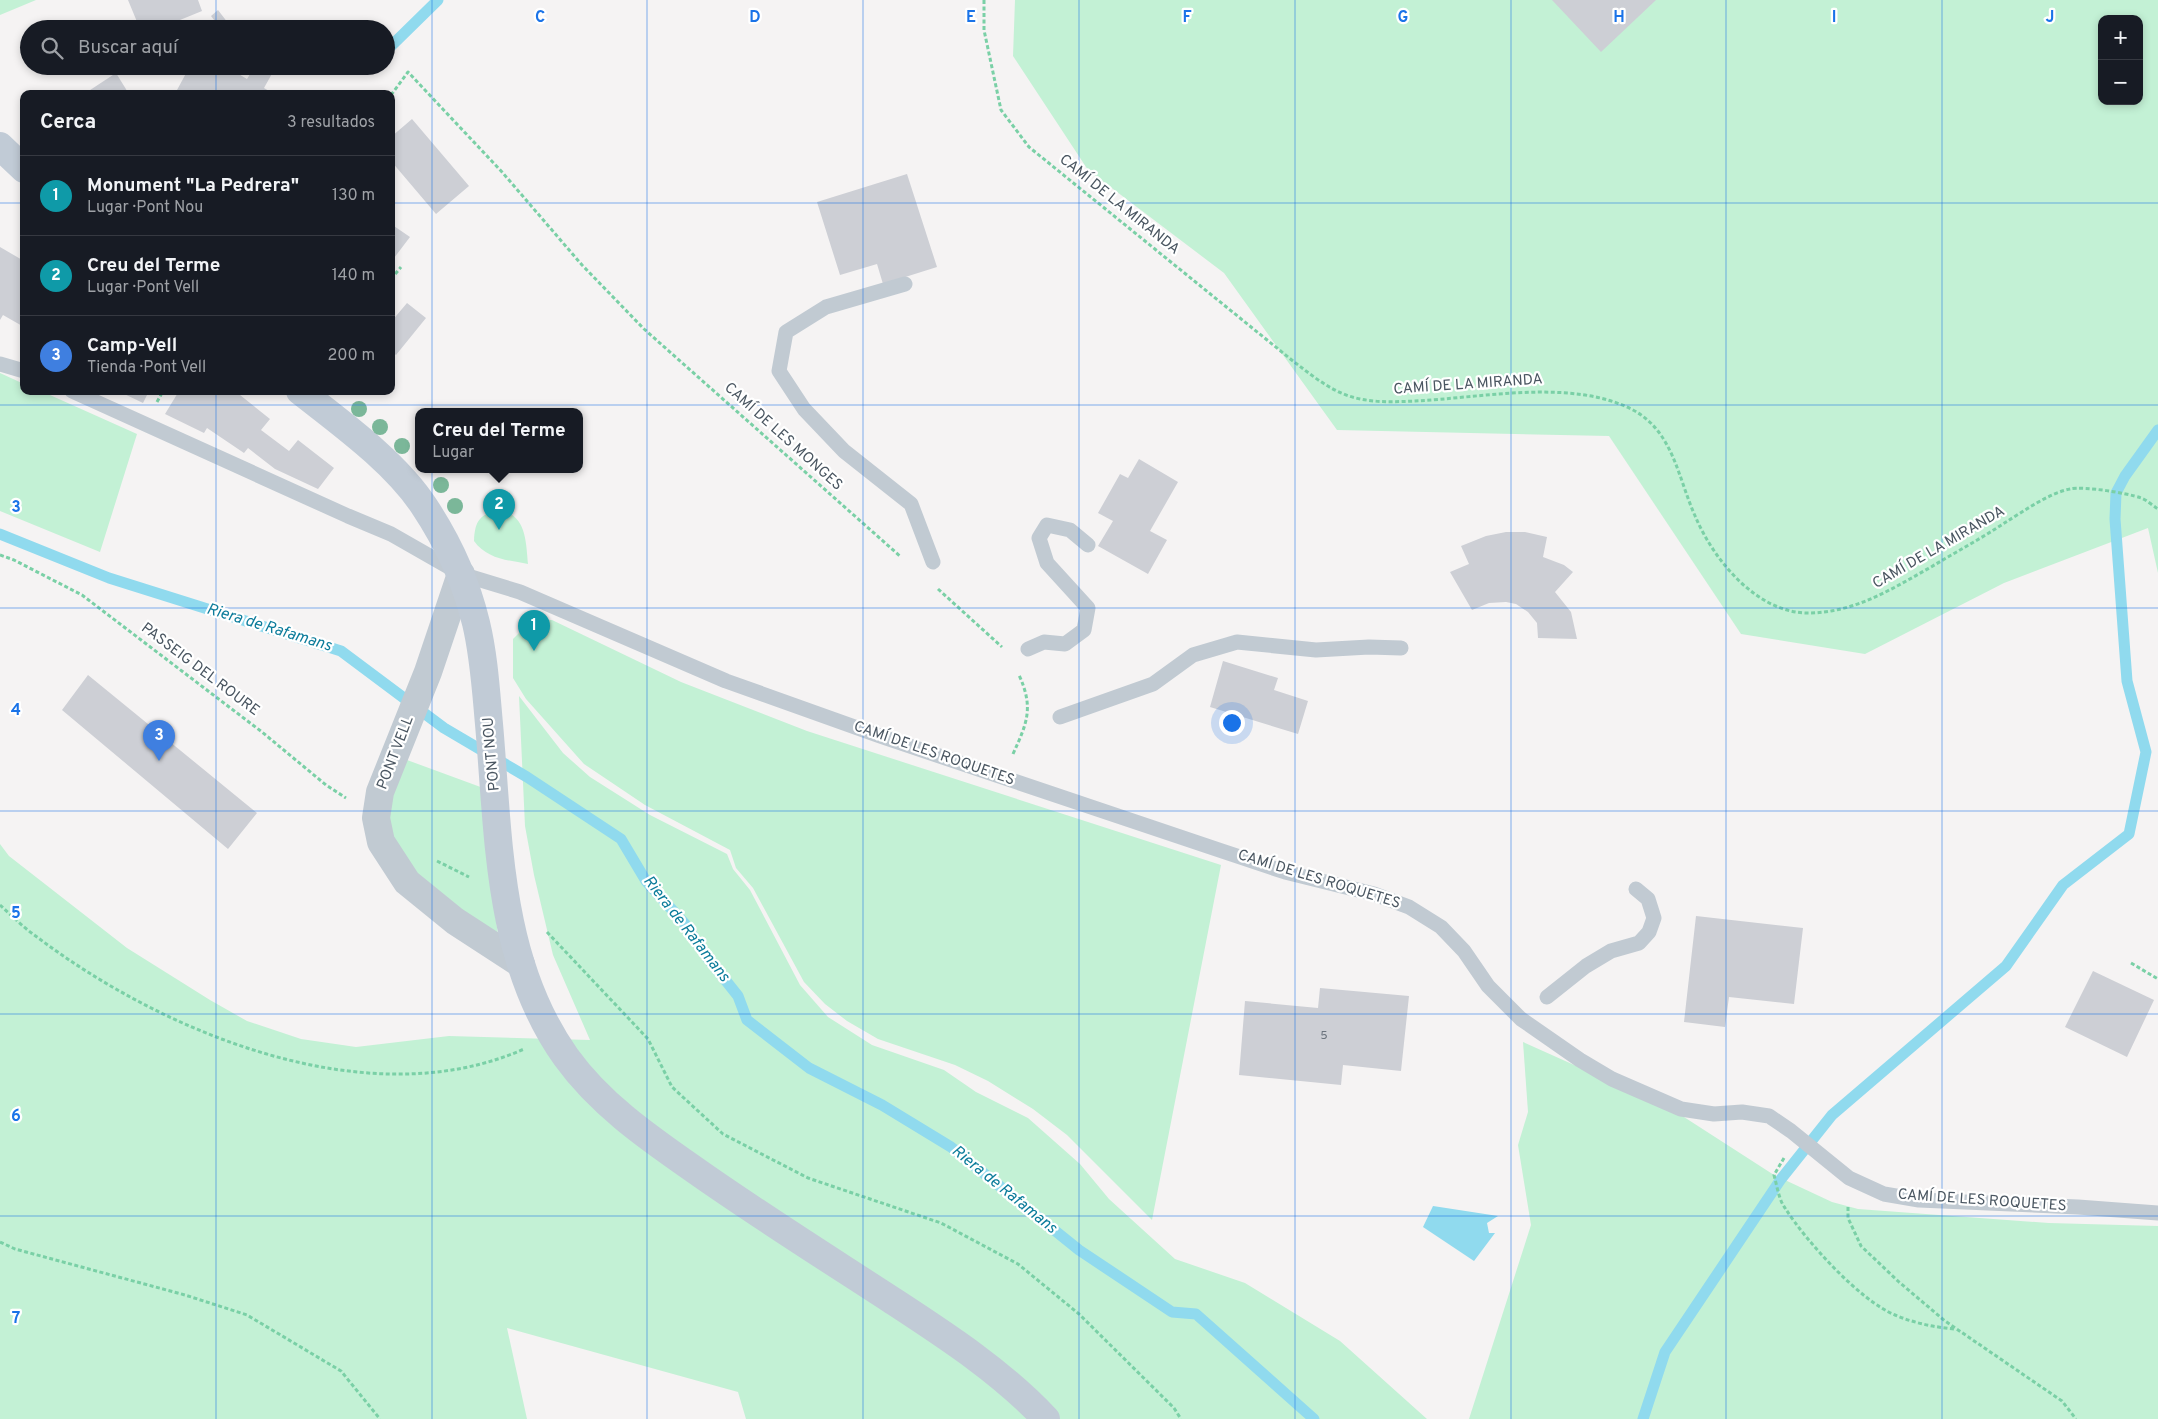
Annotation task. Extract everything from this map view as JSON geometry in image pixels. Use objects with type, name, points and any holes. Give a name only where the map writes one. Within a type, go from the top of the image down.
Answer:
[{"type":"main road","points":[[0,146],[20,165]]},
{"type":"main road","name":"PONT NOU","points":[[305,395],[345,426],[396,473],[422,502],[444,537],[460,574],[476,623],[485,671],[498,838],[507,915],[532,997],[552,1036],[589,1087],[630,1122],[713,1183],[936,1330],[1012,1386],[1046,1419]]},
{"type":"street","name":"PONT VELL","points":[[460,574],[428,672],[380,792],[376,818],[381,842],[407,882],[455,921],[521,964]]},
{"type":"lane","points":[[905,284],[826,307],[786,332],[779,371],[804,410],[844,451],[911,504],[933,562]]},
{"type":"lane","points":[[0,364],[20,370]]},
{"type":"lane","name":"CAMÍ DE LES ROQUETES","points":[[81,395],[391,534],[460,574],[520,592],[726,681],[1222,852],[1285,872],[1374,894],[1409,907],[1441,927],[1464,951],[1488,986],[1521,1019],[1612,1079],[1681,1109],[1714,1114],[1742,1112],[1769,1116],[1794,1133],[1828,1163],[1849,1178],[1884,1194],[1919,1200],[2078,1207],[2158,1213]]},
{"type":"lane","points":[[1028,649],[1044,642],[1065,644],[1084,630],[1088,608],[1047,563],[1038,538],[1047,525],[1070,530],[1088,545]]},
{"type":"lane","points":[[1060,717],[1152,684],[1193,655],[1237,642],[1316,650],[1369,647],[1402,648]]},
{"type":"lane","points":[[1546,997],[1586,966],[1611,951],[1638,943],[1649,932],[1654,918],[1648,900],[1636,889]]},
{"type":"path","name":"CAMÍ DE LA MIRANDA","points":[[984,0],[984,30],[1002,110],[1029,147],[1292,361],[1320,382],[1348,396],[1381,402],[1447,400],[1547,391],[1606,401],[1632,410],[1650,421],[1663,435],[1696,520],[1716,553],[1744,585],[1772,605],[1806,613],[1859,604],[1882,596],[2038,503],[2070,488],[2142,498],[2158,510]]},
{"type":"path","name":"CAMÍ DE LES MONGES","points":[[395,90],[408,72],[502,172],[582,265],[644,329],[907,563]]},
{"type":"path","points":[[395,274],[401,267]]},
{"type":"path","name":"PASSEIG DEL ROURE","points":[[0,555],[14,560],[82,595],[262,732],[326,785],[376,818]]},
{"type":"path","points":[[933,585],[991,634],[1007,652]]},
{"type":"path","points":[[1000,776],[1028,722],[1027,692],[1016,667]]},
{"type":"path","points":[[0,905],[37,937],[106,983],[170,1017],[238,1044],[322,1068],[412,1074],[456,1070],[498,1060],[552,1036]]},
{"type":"path","points":[[507,915],[536,920],[648,1039],[672,1087],[723,1134],[808,1178],[941,1223],[1018,1264],[1079,1314],[1174,1408],[1181,1419]]},
{"type":"path","points":[[2131,963],[2158,979]]},
{"type":"path","points":[[1794,1133],[1774,1176],[1784,1207],[1827,1261],[1861,1294],[1893,1314],[1928,1326],[1956,1329]]},
{"type":"path","points":[[1849,1178],[1848,1218],[1860,1246],[1899,1282],[1956,1329],[2062,1401],[2076,1419]]},
{"type":"path","points":[[0,1242],[15,1249],[185,1295],[247,1315],[341,1371],[380,1419]]},
{"type":"green space","points":[[0,0],[36,0],[0,15]]},
{"type":"green space","points":[[1015,0],[2158,0],[2158,573],[2148,528],[2004,583],[1865,654],[1741,634],[1609,436],[1337,430],[1224,273],[1088,170],[1013,56]]},
{"type":"green space","points":[[0,373],[20,382],[20,395],[50,395],[137,434],[100,552],[0,511]]},
{"type":"green space","points":[[500,510],[509,513],[520,523],[525,538],[528,564],[505,560],[491,555],[474,541],[477,523],[480,519],[483,516]]},
{"type":"green space","points":[[552,620],[681,682],[807,731],[1221,865],[1152,1220],[1067,1135],[1033,1109],[988,1081],[955,1065],[878,1039],[847,1021],[825,1004],[804,982],[753,888],[736,868],[730,850],[645,805],[584,764],[526,699],[513,678],[513,639],[529,623]]},
{"type":"green space","points":[[519,696],[563,753],[590,777],[650,815],[727,854],[733,869],[750,890],[800,985],[828,1017],[872,1045],[944,1070],[976,1092],[1028,1118],[1080,1164],[1109,1199],[1175,1259],[1245,1283],[1340,1341],[1427,1419],[746,1419],[738,1392],[507,1328],[527,1419],[0,1419],[0,844],[9,856],[127,948],[247,1021],[301,1039],[356,1047],[449,1036],[590,1040],[553,955],[534,875],[525,826]]},
{"type":"green space","points":[[407,760],[486,789],[488,865],[499,941],[408,873],[387,831],[391,798]]},
{"type":"green space","points":[[1523,1042],[1670,1108],[1774,1175],[1832,1202],[1858,1209],[2049,1223],[2158,1226],[2158,1419],[1469,1419],[1531,1225],[1518,1145],[1528,1112]]},
{"type":"water","points":[[1433,1206],[1498,1216],[1487,1223],[1489,1233],[1495,1233],[1474,1261],[1423,1227]]},
{"type":"building","points":[[128,0],[198,0],[202,11],[180,20],[136,20]]},
{"type":"building","points":[[1552,0],[1656,0],[1601,52]]},
{"type":"building","points":[[218,10],[226,20],[214,20],[211,16]]},
{"type":"building","points":[[113,75],[117,75],[127,90],[90,90]]},
{"type":"building","points":[[185,75],[240,75],[247,79],[249,75],[271,75],[264,88],[267,90],[177,90]]},
{"type":"building","points":[[412,119],[469,186],[436,214],[395,166],[395,134]]},
{"type":"building","points":[[907,174],[937,267],[883,284],[877,264],[840,275],[817,202]]},
{"type":"building","points":[[395,227],[410,237],[395,257]]},
{"type":"building","points":[[0,247],[20,259],[20,325],[3,315],[0,320]]},
{"type":"building","points":[[407,303],[426,318],[396,355],[395,354],[395,317]]},
{"type":"building","points":[[126,395],[147,395],[143,403]]},
{"type":"building","points":[[177,395],[240,395],[270,419],[261,430],[289,451],[298,440],[334,468],[318,489],[275,469],[248,448],[244,453],[207,428],[204,433],[165,414]]},
{"type":"building","points":[[1139,459],[1178,482],[1150,531],[1167,540],[1148,574],[1098,546],[1113,521],[1098,513],[1120,474],[1128,478]]},
{"type":"building","points":[[1506,532],[1525,532],[1547,537],[1543,557],[1564,565],[1573,572],[1555,592],[1571,612],[1577,639],[1538,638],[1537,623],[1528,612],[1516,604],[1506,602],[1489,603],[1472,610],[1450,572],[1469,564],[1461,546],[1486,536]]},
{"type":"building","points":[[1223,661],[1278,678],[1274,690],[1308,701],[1298,734],[1210,707]]},
{"type":"building","points":[[88,675],[257,813],[228,849],[62,710]]},
{"type":"building","points":[[1696,916],[1803,928],[1794,1004],[1729,997],[1725,1027],[1684,1022]]},
{"type":"building","points":[[2093,971],[2154,1000],[2127,1057],[2065,1027]]},
{"type":"building","points":[[1320,988],[1409,996],[1401,1071],[1343,1065],[1341,1085],[1239,1075],[1245,1001],[1318,1008]]},
{"type":"waterway","points":[[395,42],[438,0]]},
{"type":"waterway","points":[[1643,1419],[1665,1352],[1781,1179],[1832,1115],[2006,966],[2063,885],[2129,834],[2146,752],[2127,681],[2115,519],[2116,493],[2125,476],[2158,430]]},
{"type":"waterway","name":"Riera de Rafamans","points":[[0,534],[109,578],[341,651],[444,728],[527,777],[621,839],[646,881],[685,924],[707,957],[738,996],[747,1020],[809,1068],[882,1105],[951,1147],[1079,1250],[1172,1312],[1196,1314],[1314,1419]]},
{"type":"place","name":"Creu del Terme","points":[[499,530]]},
{"type":"place","name":"Monument \"La Pedrera\"","points":[[534,651]]},
{"type":"place","name":"Camp-Vell","points":[[159,761]]}]
